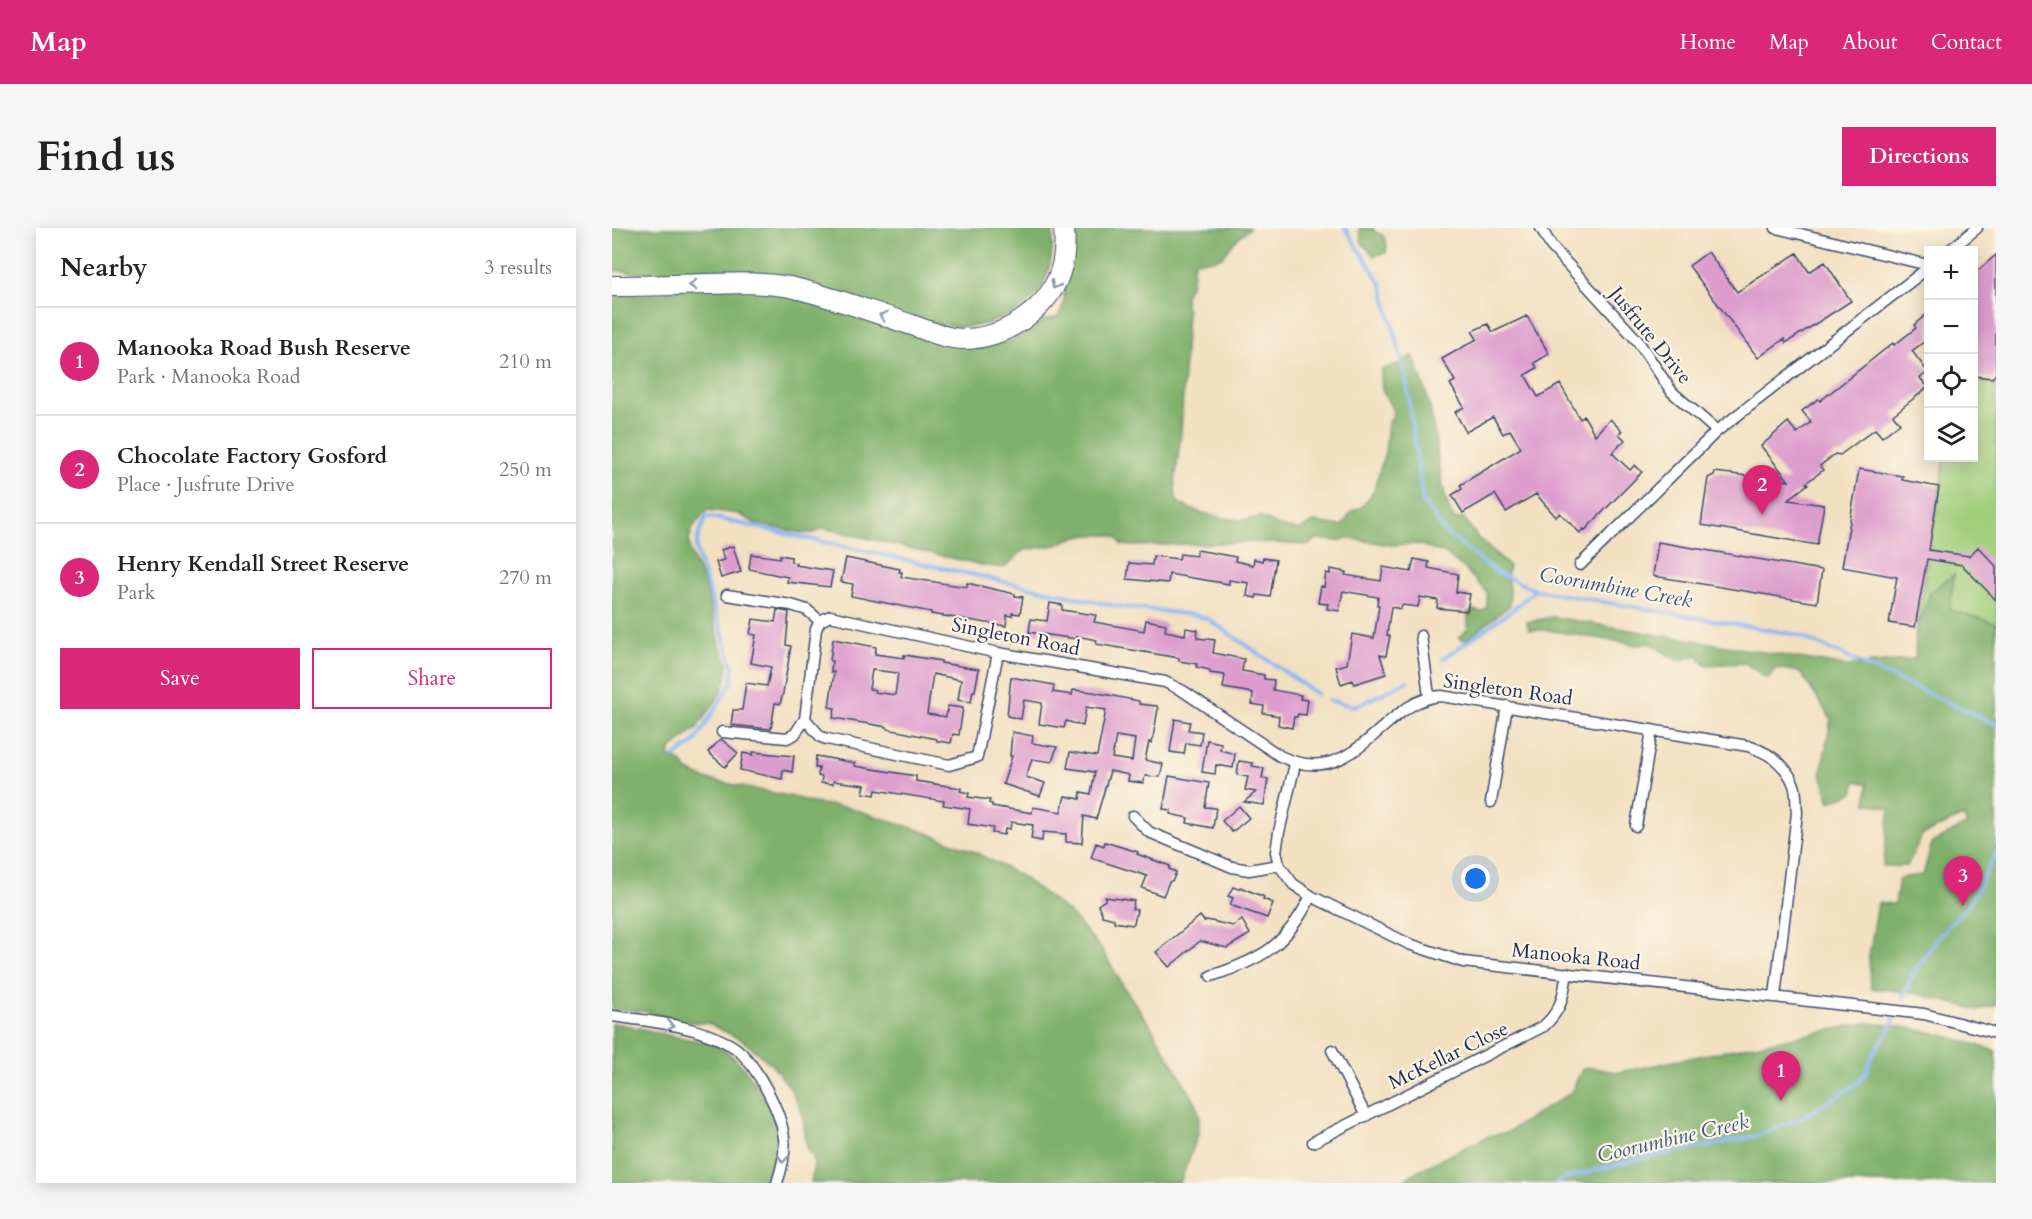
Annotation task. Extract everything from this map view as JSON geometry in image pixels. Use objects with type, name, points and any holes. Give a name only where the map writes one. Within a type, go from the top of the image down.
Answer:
[{"type":"highway","points":[[612,286],[757,283],[789,287],[939,334],[963,339],[987,336],[1028,317],[1047,298],[1060,276],[1064,263],[1064,228]]},
{"type":"street","name":"Jusfrute Drive","points":[[1541,228],[1551,246],[1637,340],[1672,392],[1717,431]]},
{"type":"street","points":[[1776,228],[1924,265]]},
{"type":"street","points":[[1955,246],[1977,228]]},
{"type":"street","points":[[1580,565],[1717,431],[1924,270]]},
{"type":"street","points":[[722,732],[787,738],[795,734],[805,720],[816,629],[820,621],[807,610],[791,605],[727,595]]},
{"type":"street","name":"Singleton Road","points":[[820,621],[830,616],[843,618],[998,653],[1165,682],[1183,691],[1295,764],[1322,763],[1344,758],[1407,708],[1429,696],[1462,698],[1748,746],[1764,751],[1786,770],[1795,786],[1797,813],[1775,996]]},
{"type":"street","points":[[1421,636],[1429,696]]},
{"type":"street","points":[[805,720],[827,739],[949,765],[977,758],[998,653]]},
{"type":"street","points":[[1491,802],[1507,706]]},
{"type":"street","points":[[1636,826],[1652,730]]},
{"type":"street","points":[[1133,816],[1149,832],[1232,867],[1249,870],[1279,865],[1276,852],[1279,832],[1295,764]]},
{"type":"street","name":"Manooka Road","points":[[1279,865],[1293,884],[1311,896],[1409,944],[1463,962],[1924,1014],[1996,1033]]},
{"type":"street","points":[[1211,976],[1257,958],[1277,943],[1292,929],[1311,896]]},
{"type":"street","name":"McKellar Close","points":[[1313,1142],[1544,1026],[1557,1014],[1563,997],[1567,973]]},
{"type":"street","points":[[612,1016],[709,1034],[732,1045],[742,1053],[777,1111],[784,1137],[783,1164],[777,1183]]},
{"type":"street","points":[[1332,1050],[1366,1116]]},
{"type":"green space","points":[[612,228],[1053,228],[1052,253],[1046,278],[1040,289],[1023,307],[1000,319],[975,326],[959,327],[931,322],[992,344],[1026,333],[1042,321],[1058,317],[1064,302],[1065,271],[1072,228],[1250,228],[1223,256],[1213,260],[1194,261],[1192,282],[1185,295],[1187,309],[1181,433],[1175,482],[1176,500],[1190,508],[1212,515],[1244,520],[1260,516],[1278,526],[1299,530],[1314,522],[1342,526],[1352,511],[1362,507],[1374,491],[1385,452],[1388,422],[1393,417],[1392,409],[1382,390],[1381,370],[1413,355],[1428,402],[1450,511],[1455,519],[1464,518],[1478,538],[1509,566],[1507,576],[1510,605],[1467,639],[1462,640],[1459,637],[1468,629],[1468,613],[1473,610],[1482,612],[1487,608],[1487,593],[1464,568],[1445,554],[1418,544],[1391,545],[1347,538],[1337,541],[1316,539],[1309,545],[1252,542],[1133,546],[1122,545],[1118,538],[1111,535],[1088,535],[1068,539],[1057,545],[1024,550],[1004,568],[982,565],[823,528],[814,533],[803,533],[756,524],[739,514],[709,510],[693,527],[689,539],[690,552],[705,585],[721,649],[728,663],[727,675],[722,691],[697,728],[671,749],[669,756],[681,762],[688,771],[705,779],[813,803],[850,808],[922,831],[971,850],[1021,876],[1071,914],[1102,950],[1196,1103],[1199,1114],[1199,1132],[1180,1183],[811,1183],[814,1164],[812,1154],[807,1148],[802,1112],[789,1086],[771,1064],[742,1040],[707,1023],[676,1021],[646,1011],[612,1010],[612,296],[667,293],[660,276],[612,270]]},
{"type":"green space","points":[[1359,228],[1373,228],[1375,232],[1383,235],[1387,245],[1386,253],[1374,256],[1362,243]]},
{"type":"green space","points":[[1978,381],[1996,384],[1996,650],[1915,636],[1944,462],[1978,462]]},
{"type":"green space","points":[[1954,574],[1950,610],[1996,623],[1996,1005],[1978,1010],[1914,993],[1871,988],[1869,957],[1878,903],[1895,904],[1899,878],[1923,875],[1932,843],[1967,824],[1963,816],[1922,835],[1907,866],[1883,866],[1890,808],[1866,803],[1868,784],[1856,781],[1853,793],[1830,802],[1821,774],[1831,719],[1800,672],[1776,668],[1767,679],[1745,663],[1705,665],[1697,655],[1678,661],[1650,643],[1637,645],[1548,630],[1529,630],[1527,622],[1553,617],[1846,666],[1915,659],[1916,632],[1930,593]]},
{"type":"green space","points":[[612,1023],[703,1042],[724,1050],[732,1056],[759,1090],[777,1128],[778,1156],[769,1183],[612,1183]]},
{"type":"green space","points":[[1865,1023],[1931,1032],[1996,1051],[1996,1183],[1400,1183],[1417,1171],[1491,1135],[1506,1133],[1566,1096],[1571,1092],[1583,1068],[1620,1072]]},
{"type":"building","points":[[1708,252],[1737,292],[1797,253],[1809,272],[1825,262],[1851,301],[1786,343],[1784,339],[1758,358],[1689,266]]},
{"type":"building","points":[[1996,255],[1996,374],[1992,378],[1978,376],[1978,271]]},
{"type":"building","points":[[1527,316],[1549,354],[1534,363],[1537,368],[1525,375],[1538,397],[1560,384],[1580,419],[1584,416],[1595,435],[1610,419],[1622,431],[1619,434],[1625,440],[1612,453],[1630,470],[1635,465],[1642,472],[1580,533],[1560,513],[1556,517],[1536,494],[1506,512],[1495,494],[1463,513],[1452,495],[1462,489],[1460,485],[1521,448],[1510,430],[1503,434],[1493,417],[1466,432],[1455,412],[1464,407],[1450,384],[1455,381],[1442,359],[1477,339],[1472,331],[1488,324],[1493,332]]},
{"type":"building","points":[[1924,316],[1924,342],[1912,351],[1924,367],[1924,375],[1920,378],[1924,382],[1924,390],[1893,415],[1900,423],[1882,437],[1875,429],[1840,455],[1835,454],[1820,466],[1823,470],[1788,500],[1824,505],[1817,545],[1701,525],[1708,478],[1715,472],[1789,481],[1761,446],[1788,422],[1797,433],[1811,422],[1802,411],[1818,399],[1820,401],[1893,343],[1894,345],[1916,328],[1914,325]]},
{"type":"building","points":[[1859,469],[1903,476],[1902,480],[1939,487],[1929,550],[1969,556],[1978,547],[1996,566],[1996,600],[1962,565],[1927,559],[1915,627],[1889,623],[1897,577],[1842,567]]},
{"type":"building","points":[[1658,542],[1822,570],[1817,603],[1653,576]]},
{"type":"building","points":[[733,546],[741,572],[721,578],[716,562],[724,560],[721,550]]},
{"type":"building","points":[[1197,550],[1236,557],[1235,561],[1253,565],[1254,559],[1276,560],[1270,597],[1247,596],[1249,583],[1229,580],[1229,584],[1169,574],[1168,583],[1127,579],[1129,563],[1152,565],[1153,556],[1179,559],[1180,554],[1196,556]]},
{"type":"building","points":[[751,554],[780,558],[780,555],[791,557],[791,562],[796,563],[795,565],[833,571],[830,587],[787,582],[788,577],[749,569]]},
{"type":"building","points":[[846,558],[900,569],[901,577],[967,587],[967,583],[1015,594],[1015,596],[1023,597],[1020,614],[1007,615],[1006,626],[931,614],[931,612],[851,596],[853,584],[841,582]]},
{"type":"building","points":[[1414,559],[1429,562],[1428,568],[1458,574],[1456,592],[1470,594],[1467,611],[1437,608],[1438,600],[1420,597],[1418,607],[1402,605],[1401,609],[1391,607],[1387,635],[1390,636],[1386,656],[1380,655],[1386,674],[1354,684],[1353,680],[1341,684],[1336,667],[1347,664],[1352,634],[1374,638],[1378,597],[1343,591],[1339,611],[1327,609],[1328,604],[1318,603],[1326,573],[1330,574],[1330,569],[1346,572],[1345,575],[1381,581],[1383,567],[1411,572]]},
{"type":"building","points":[[1050,603],[1062,605],[1062,610],[1096,615],[1094,622],[1144,631],[1146,620],[1166,624],[1165,631],[1185,635],[1186,628],[1198,630],[1197,638],[1215,640],[1213,653],[1244,659],[1242,671],[1264,675],[1264,679],[1274,680],[1273,690],[1301,695],[1300,699],[1308,700],[1306,715],[1298,714],[1294,717],[1292,728],[1278,725],[1279,716],[1263,713],[1264,706],[1252,704],[1253,693],[1223,688],[1225,675],[1210,673],[1210,670],[1196,667],[1197,664],[1179,661],[1179,658],[1096,644],[1097,640],[1077,636],[1076,639],[1029,632],[1031,619],[1047,621]]},
{"type":"building","points":[[777,610],[789,612],[786,645],[791,646],[783,693],[780,704],[775,703],[771,729],[731,725],[733,710],[742,710],[746,683],[767,686],[771,667],[751,663],[756,635],[750,634],[753,619],[775,622]]},
{"type":"building","points":[[833,639],[876,647],[875,654],[904,658],[904,655],[979,669],[971,702],[958,700],[961,680],[933,674],[927,714],[946,717],[948,706],[963,708],[959,735],[953,734],[951,743],[887,729],[887,727],[833,718],[835,708],[829,707],[834,672],[831,672],[832,661],[830,661]],"holes":[[[872,670],[898,673],[895,695],[869,689]]]},
{"type":"building","points":[[1011,677],[1054,685],[1053,692],[1072,695],[1073,690],[1093,692],[1139,701],[1139,704],[1157,706],[1152,743],[1149,742],[1145,760],[1163,764],[1160,777],[1145,776],[1143,783],[1128,781],[1129,775],[1110,771],[1096,819],[1084,816],[1082,843],[1066,842],[1066,834],[1043,832],[1042,841],[1031,839],[1033,825],[1011,822],[1010,829],[1005,829],[1004,835],[992,833],[993,828],[968,824],[970,809],[943,805],[944,801],[876,790],[875,795],[863,793],[865,785],[833,781],[833,784],[821,783],[822,777],[818,776],[819,768],[815,768],[816,756],[855,763],[854,766],[916,776],[916,781],[961,788],[960,791],[969,793],[968,797],[990,800],[989,803],[992,806],[1032,813],[1033,807],[1061,812],[1065,796],[1080,799],[1081,792],[1091,794],[1095,772],[1067,768],[1070,752],[1097,756],[1106,710],[1086,707],[1083,726],[1066,721],[1064,728],[1039,724],[1042,703],[1024,700],[1021,719],[1007,716]],"holes":[[[1116,736],[1135,739],[1132,761],[1112,758]]]},
{"type":"building","points":[[1175,719],[1190,722],[1188,730],[1202,732],[1200,745],[1186,743],[1184,754],[1170,752]]},
{"type":"building","points":[[1012,732],[1033,736],[1032,743],[1057,747],[1052,762],[1032,759],[1026,777],[1045,783],[1040,796],[1003,784],[1012,756],[1010,756]]},
{"type":"building","points":[[721,739],[738,753],[725,767],[708,752]]},
{"type":"building","points":[[1207,740],[1221,743],[1220,750],[1235,754],[1233,768],[1216,765],[1215,774],[1202,772]]},
{"type":"building","points":[[753,752],[794,756],[792,772],[783,770],[782,779],[740,770],[743,753],[753,755]]},
{"type":"building","points":[[1239,761],[1253,763],[1252,766],[1264,768],[1262,778],[1268,779],[1264,805],[1244,802],[1256,792],[1245,790],[1248,777],[1237,775]]},
{"type":"building","points":[[1169,776],[1209,783],[1205,807],[1216,808],[1213,828],[1187,823],[1188,818],[1170,814],[1171,810],[1163,809]]},
{"type":"building","points":[[1239,806],[1249,818],[1232,832],[1222,821]]},
{"type":"building","points":[[1105,842],[1138,852],[1137,854],[1170,866],[1169,869],[1176,872],[1163,896],[1142,888],[1147,876],[1091,858],[1096,843],[1104,846]]},
{"type":"building","points":[[1233,887],[1239,889],[1240,887],[1273,903],[1267,918],[1230,905],[1233,898],[1228,896]]},
{"type":"building","points":[[1105,897],[1134,901],[1132,909],[1137,910],[1134,923],[1132,925],[1114,922],[1114,919],[1102,916],[1098,905],[1105,900]]},
{"type":"building","points":[[1200,916],[1204,921],[1233,926],[1242,920],[1250,934],[1227,948],[1200,941],[1169,967],[1156,952]]},
{"type":"waterway","name":"Coorumbine Creek","points":[[1345,228],[1382,285],[1405,373],[1423,502],[1446,533],[1496,572],[1535,590],[1798,635],[1996,724]]},
{"type":"waterway","points":[[674,757],[694,743],[732,682],[733,667],[696,550],[698,536],[706,516],[1115,606],[1195,615],[1208,619],[1317,694]]},
{"type":"waterway","points":[[1443,659],[1515,608],[1535,590]]},
{"type":"waterway","points":[[1328,700],[1352,706],[1361,704],[1407,681]]},
{"type":"waterway","name":"Coorumbine Creek","points":[[1903,999],[1912,976],[1940,935],[1969,904],[1996,853]]},
{"type":"waterway","name":"Coorumbine Creek","points":[[1555,1183],[1639,1159],[1756,1136],[1801,1118],[1858,1083],[1867,1071],[1873,1054],[1894,1019]]},
{"type":"place","name":"Chocolate Factory Gosford","points":[[1762,515]]},
{"type":"place","name":"Henry Kendall Street Reserve","points":[[1963,906]]},
{"type":"place","name":"Manooka Road Bush Reserve","points":[[1781,1101]]}]
